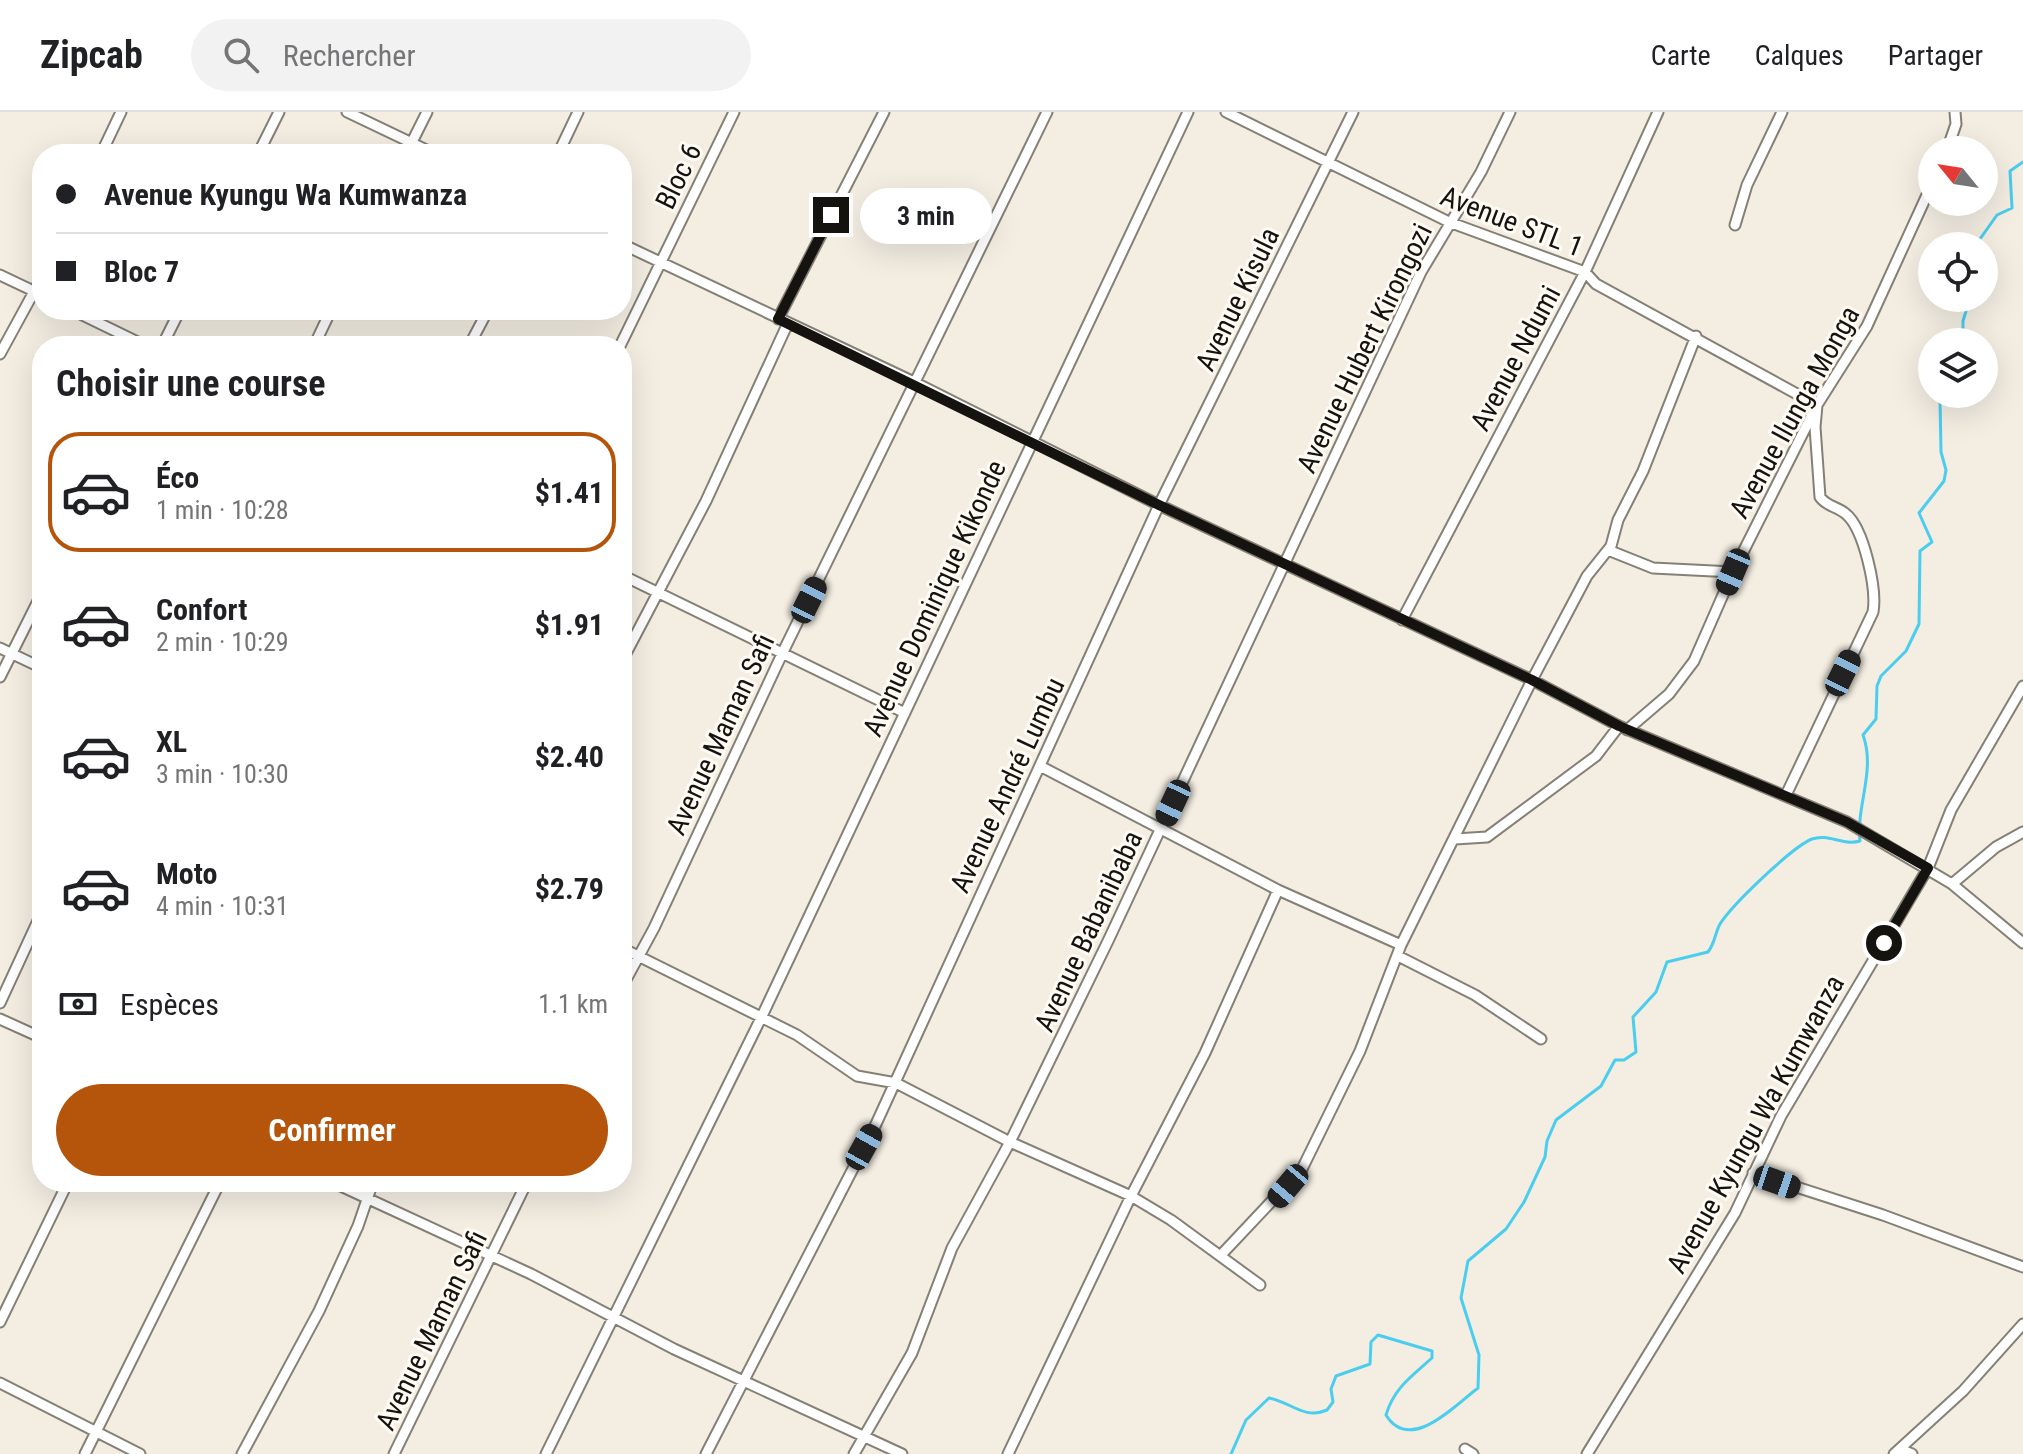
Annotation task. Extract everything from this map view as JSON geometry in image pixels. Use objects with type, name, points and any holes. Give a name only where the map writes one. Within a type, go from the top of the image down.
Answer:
[{"type":"street","points":[[106,144],[121,112]]},
{"type":"street","points":[[263,144],[279,112]]},
{"type":"street","points":[[347,112],[416,144]]},
{"type":"street","points":[[412,142],[427,112]]},
{"type":"street","points":[[563,144],[578,112]]},
{"type":"street","name":"Bloc 6","points":[[625,336],[734,112]]},
{"type":"street","points":[[632,642],[706,501],[783,321],[884,112]]},
{"type":"street","name":"Avenue Maman Safi","points":[[632,968],[1047,112]]},
{"type":"street","name":"Avenue Dominique Kikonde","points":[[546,1454],[762,1016],[1188,112]]},
{"type":"street","name":"Avenue STL 1","points":[[1226,112],[1331,161],[1356,178],[1449,222],[1585,272],[1596,284],[1696,336],[1817,405]]},
{"type":"street","name":"Avenue Kisula","points":[[1159,505],[1353,112]]},
{"type":"street","name":"Avenue Hubert Kirongozi","points":[[1285,564],[1421,272],[1481,172],[1510,112]]},
{"type":"street","name":"Avenue Ndumi","points":[[1402,620],[1585,272],[1658,112]]},
{"type":"street","points":[[1735,225],[1747,185],[1782,112]]},
{"type":"street","points":[[1952,136],[1956,124],[1955,112]]},
{"type":"street","name":"Avenue Ilunga Monga","points":[[1455,839],[1487,837],[1596,756],[1623,728],[1683,679],[1817,405],[1867,326],[1918,215]]},
{"type":"street","points":[[632,249],[916,383],[1159,505],[1532,680],[1623,728],[1847,822],[1952,884],[2023,943]]},
{"type":"street","points":[[0,275],[32,291]]},
{"type":"street","points":[[0,354],[32,303]]},
{"type":"street","points":[[93,320],[125,336]]},
{"type":"street","points":[[1221,1255],[1302,1169],[1360,1051],[1401,945],[1532,680],[1587,576],[1608,550],[1666,416],[1696,336]]},
{"type":"street","points":[[1786,795],[1873,612],[1875,600],[1864,544],[1855,523],[1843,511],[1826,505],[1820,497],[1815,427],[1817,405]]},
{"type":"street","name":"Avenue André Lumbu","points":[[706,1454],[841,1197],[896,1083],[1159,505]]},
{"type":"street","points":[[1608,550],[1653,568],[1733,572]]},
{"type":"street","points":[[1719,571],[1742,554]]},
{"type":"street","name":"Avenue Babanibaba","points":[[854,1454],[912,1353],[952,1248],[1010,1142],[1285,564]]},
{"type":"street","points":[[632,580],[905,713]]},
{"type":"street","points":[[0,677],[32,614]]},
{"type":"street","points":[[0,648],[32,663]]},
{"type":"street","name":"Avenue Kyungu Wa Kumwanza","points":[[1587,1454],[1735,1213],[1781,1116],[1928,868],[1951,810],[2022,691]]},
{"type":"street","points":[[1040,766],[1278,890],[1401,945]]},
{"type":"street","points":[[1952,884],[1996,847],[2023,832]]},
{"type":"street","points":[[1008,1454],[1131,1196],[1205,1053],[1278,890]]},
{"type":"street","points":[[0,1003],[32,934]]},
{"type":"street","points":[[632,953],[797,1035],[857,1076],[896,1083],[1010,1142],[1131,1196],[1221,1255],[1260,1285]]},
{"type":"street","points":[[1398,956],[1475,995],[1541,1039]]},
{"type":"street","points":[[0,1019],[32,1033]]},
{"type":"street","points":[[1753,1173],[1883,1215],[2023,1267]]},
{"type":"street","points":[[0,1322],[63,1192]]},
{"type":"street","points":[[85,1454],[215,1192]]},
{"type":"street","points":[[351,1192],[493,1256],[744,1382],[902,1454]]},
{"type":"street","points":[[242,1454],[319,1311],[358,1226],[368,1192]]},
{"type":"street","name":"Avenue Maman Safi","points":[[394,1454],[522,1192]]},
{"type":"street","points":[[1897,1452],[1963,1391],[2023,1324]]},
{"type":"street","points":[[0,1383],[140,1454]]},
{"type":"street","points":[[1897,1452],[1912,1454]]},
{"type":"waterway","points":[[1985,232],[1997,215],[2012,208],[2010,171],[2023,162]]},
{"type":"waterway","points":[[1963,328],[1966,312]]},
{"type":"waterway","points":[[1231,1454],[1246,1420],[1269,1398],[1304,1412],[1327,1410],[1333,1402],[1331,1389],[1336,1376],[1370,1364],[1371,1342],[1378,1335],[1432,1351],[1432,1358],[1404,1383],[1389,1406],[1386,1415],[1396,1426],[1407,1430],[1432,1423],[1478,1388],[1479,1355],[1461,1298],[1468,1261],[1506,1229],[1524,1202],[1545,1157],[1547,1141],[1556,1120],[1601,1086],[1615,1060],[1624,1060],[1636,1052],[1633,1017],[1656,992],[1667,962],[1708,952],[1727,915],[1763,877],[1803,844],[1818,838],[1860,841],[1867,775],[1863,735],[1876,719],[1877,686],[1881,676],[1906,651],[1919,624],[1920,551],[1932,542],[1919,513],[1944,481],[1946,470],[1941,452],[1940,408]]},
{"type":"route","points":[[831,215],[778,319],[916,383],[1159,505],[1532,680],[1619,726],[1786,795],[1877,837],[1928,868],[1884,943]]}]
